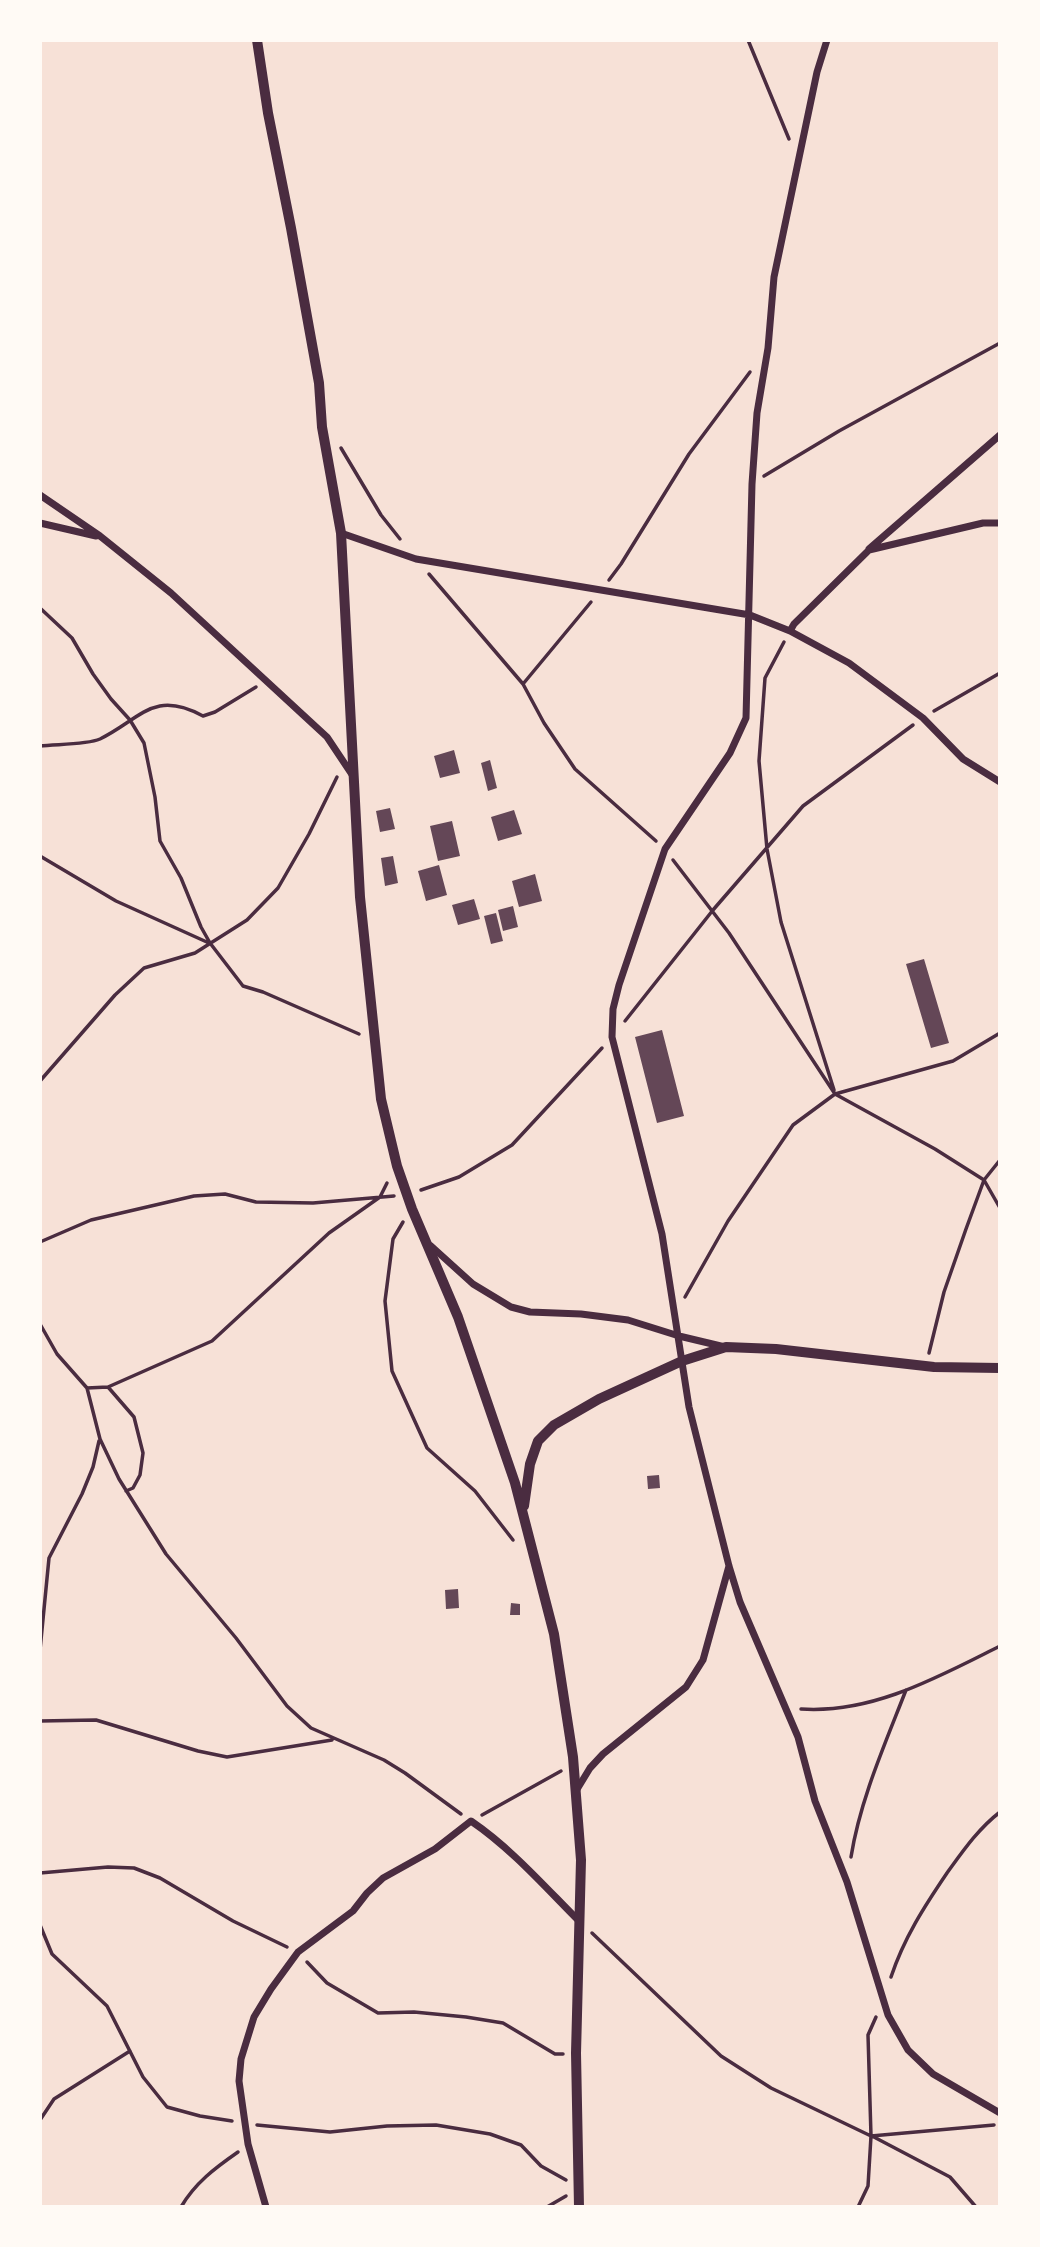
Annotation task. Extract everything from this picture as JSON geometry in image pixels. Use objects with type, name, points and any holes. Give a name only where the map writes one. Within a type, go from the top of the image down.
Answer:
[{"type":"street","points":[[257,40],[268,113],[319,383],[321,427],[341,533],[360,897],[381,1099],[407,1195],[458,1317],[515,1483],[554,1634],[574,1766],[581,1860],[576,2053],[579,2207]]},
{"type":"street","points":[[827,40],[817,72],[774,277],[768,348],[757,413],[752,484],[746,718],[730,753],[665,849],[619,985],[612,1037],[662,1234],[689,1407],[729,1566],[740,1602],[798,1737],[815,1801],[847,1882],[888,2015],[908,2050],[933,2074],[1000,2113]]},
{"type":"street","points":[[790,631],[869,550],[1000,435]]},
{"type":"street","points":[[40,495],[100,536],[171,593],[327,737],[353,776]]},
{"type":"street","points":[[40,523],[100,536]]},
{"type":"street","points":[[869,550],[983,523],[1000,523]]},
{"type":"street","points":[[341,533],[416,559],[750,615],[790,631],[849,663],[923,718],[963,759],[1000,782]]},
{"type":"street","points":[[428,1243],[473,1284],[511,1307],[530,1312],[613,1318],[726,1347],[776,1349],[934,1367],[1000,1368]]},
{"type":"street","points":[[523,1514],[530,1464],[538,1441],[554,1425],[599,1399],[682,1361],[726,1347]]},
{"type":"street","points":[[576,1792],[590,1768],[603,1754],[686,1687],[703,1660],[729,1566]]},
{"type":"street","points":[[265,2207],[248,2144],[239,2081],[241,2059],[254,2017],[298,1952],[353,1911],[383,1878],[435,1849],[471,1821],[514,1856],[579,1921]]},
{"type":"path","points":[[748,40],[789,139]]},
{"type":"path","points":[[752,484],[839,431],[1000,343]]},
{"type":"path","points":[[523,684],[621,564],[689,454],[752,370]]},
{"type":"path","points":[[341,447],[381,515],[523,684],[544,723],[575,769],[665,849],[713,910],[835,1094],[935,1149],[984,1180],[1000,1208]]},
{"type":"path","points":[[40,608],[72,638],[93,674],[131,720],[144,743],[155,797],[160,841],[181,878],[210,943],[243,986],[264,992],[375,1041]]},
{"type":"path","points":[[746,718],[790,631]]},
{"type":"path","points":[[40,1242],[91,1220],[194,1196],[225,1194],[256,1202],[313,1203],[407,1195],[459,1177],[512,1145],[612,1037],[713,910],[803,806],[923,718],[1000,673]]},
{"type":"path","points":[[765,678],[759,761],[767,849],[781,922],[835,1094]]},
{"type":"path","points":[[40,746],[98,740],[148,709],[166,705],[185,706],[203,716],[215,712],[267,681]]},
{"type":"path","points":[[40,1081],[115,995],[145,968],[195,953],[247,920],[278,888],[344,765]]},
{"type":"path","points":[[40,856],[116,901],[210,943]]},
{"type":"path","points":[[674,1317],[729,1221],[793,1125],[835,1094],[953,1060],[1000,1033]]},
{"type":"path","points":[[934,1367],[929,1356],[944,1292],[984,1180],[1000,1160]]},
{"type":"path","points":[[87,1388],[108,1387],[212,1342],[329,1233],[380,1198],[397,1166]]},
{"type":"path","points":[[412,1209],[393,1239],[385,1301],[392,1371],[427,1448],[475,1491],[513,1540]]},
{"type":"path","points":[[40,1324],[58,1354],[87,1388],[100,1439],[126,1491],[166,1554],[236,1638],[287,1706],[304,1723],[384,1760],[471,1821],[550,1776],[574,1766]]},
{"type":"path","points":[[108,1387],[134,1418],[143,1453],[140,1475],[133,1488],[126,1491]]},
{"type":"path","points":[[40,1650],[48,1558],[86,1485],[100,1439]]},
{"type":"path","points":[[785,1708],[814,1710],[873,1702],[906,1690],[1000,1646]]},
{"type":"path","points":[[847,1882],[855,1835],[906,1690]]},
{"type":"path","points":[[40,1721],[96,1720],[198,1751],[227,1757],[334,1739]]},
{"type":"path","points":[[858,2207],[868,2186],[872,2136],[868,2035],[884,1999],[900,1951],[919,1913],[983,1825],[1000,1812]]},
{"type":"path","points":[[579,1921],[721,2056],[771,2088],[950,2177],[975,2207]]},
{"type":"path","points":[[40,1925],[52,1954],[107,2006],[143,2077],[167,2107],[200,2116],[330,2132],[387,2126],[436,2125],[490,2134],[521,2145],[541,2166],[580,2189]]},
{"type":"path","points":[[40,2120],[54,2099],[130,2051]]},
{"type":"path","points":[[872,2136],[1000,2124]]},
{"type":"path","points":[[181,2207],[201,2180],[248,2144]]},
{"type":"building","points":[[454,750],[460,773],[440,778],[434,756]]},
{"type":"building","points":[[490,760],[497,788],[488,791],[481,763]]},
{"type":"building","points":[[390,808],[395,829],[380,832],[376,811]]},
{"type":"building","points":[[514,810],[522,834],[498,841],[491,817]]},
{"type":"building","points":[[452,821],[460,856],[438,861],[430,826]]},
{"type":"building","points":[[393,856],[398,883],[385,886],[381,858]]},
{"type":"building","points":[[439,865],[447,895],[426,901],[418,871]]},
{"type":"building","points":[[535,874],[542,901],[519,907],[512,881]]},
{"type":"building","points":[[474,899],[480,919],[458,925],[452,905]]},
{"type":"building","points":[[513,906],[518,927],[503,931],[498,910]]},
{"type":"building","points":[[496,913],[503,941],[491,944],[484,916]]},
{"type":"building","points":[[924,959],[949,1043],[931,1048],[906,964]]},
{"type":"building","points":[[662,1030],[684,1116],[657,1123],[635,1037]]},
{"type":"building","points":[[659,1475],[660,1488],[648,1489],[647,1476]]},
{"type":"building","points":[[458,1589],[459,1608],[446,1609],[445,1590]]},
{"type":"building","points":[[511,1603],[520,1604],[520,1615],[510,1615]]}]
